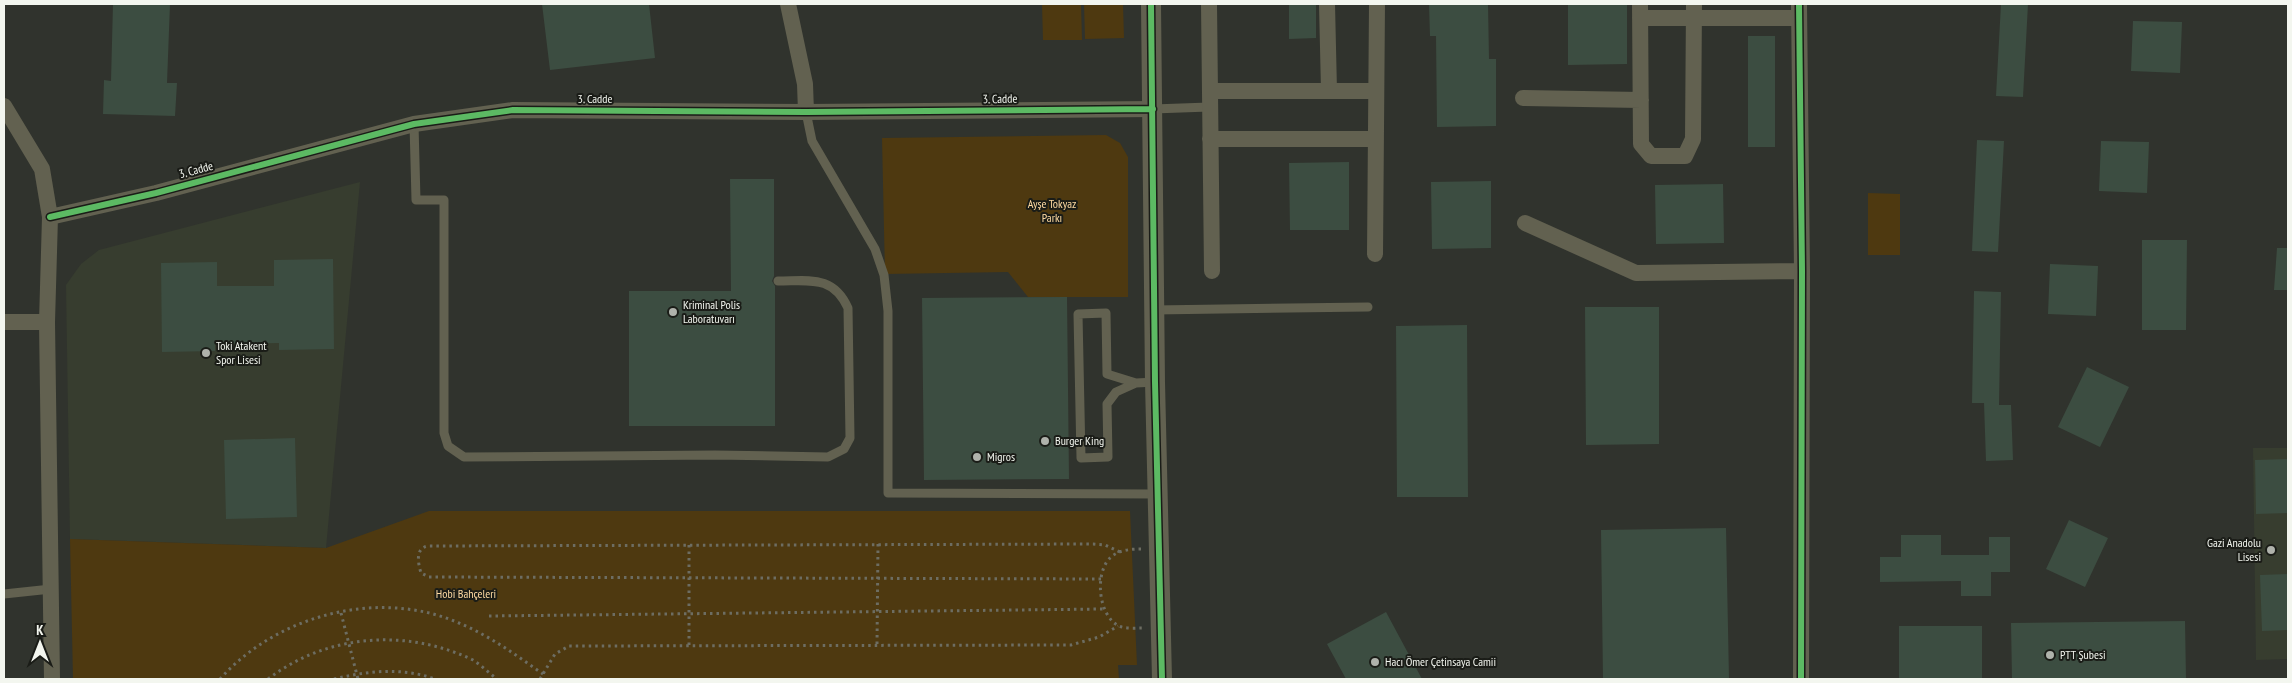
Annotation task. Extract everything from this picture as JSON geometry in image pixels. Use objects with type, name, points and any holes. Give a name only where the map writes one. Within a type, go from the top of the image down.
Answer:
[{"type":"street","points":[[788,4],[804,84],[806,112]]},
{"type":"street","points":[[1151,4],[1154,310],[1146,382],[1157,494],[1162,679]]},
{"type":"street","points":[[1209,4],[1212,271]]},
{"type":"street","points":[[1327,4],[1329,91]]},
{"type":"street","points":[[1375,254],[1377,4]]},
{"type":"street","points":[[1694,11],[1693,139],[1685,156],[1651,156],[1641,144],[1640,11],[1694,11],[1799,11],[1802,271],[1800,679]]},
{"type":"street","points":[[1210,91],[1376,91]]},
{"type":"street","points":[[1523,98],[1641,100]]},
{"type":"street","points":[[4,106],[42,169],[50,217],[46,322],[52,679]]},
{"type":"street","name":"3. Cadde","points":[[50,217],[156,192],[414,124],[513,110],[806,112],[1153,109]]},
{"type":"street","points":[[1210,139],[1376,139]]},
{"type":"street","points":[[1525,223],[1636,273],[1802,271]]},
{"type":"street","points":[[4,322],[46,322]]},
{"type":"lane","points":[[1153,109],[1210,108]]},
{"type":"lane","points":[[806,112],[812,141],[875,249],[884,275],[888,311],[888,493],[1157,494]]},
{"type":"lane","points":[[414,124],[416,200],[444,200],[444,433],[452,451],[464,457],[705,455],[828,457],[839,453],[850,438],[848,308],[838,292],[821,281],[778,281]]},
{"type":"lane","points":[[1154,310],[1368,307]]},
{"type":"lane","points":[[1106,313],[1107,374],[1146,382],[1116,392],[1107,404],[1108,458],[1081,458],[1078,314],[1106,313]]},
{"type":"lane","points":[[4,594],[51,589]]},
{"type":"path","points":[[877,644],[878,544]]},
{"type":"path","points":[[1101,579],[429,578],[421,573],[418,558],[422,547],[428,546],[1093,544],[1105,545],[1120,552]]},
{"type":"path","points":[[689,545],[689,645]]},
{"type":"path","points":[[1158,549],[1132,549],[1120,552],[1108,560],[1101,579],[1104,609],[1110,620],[1118,626],[1125,628],[1160,627]]},
{"type":"path","points":[[220,679],[244,656],[279,632],[311,620],[355,609],[393,608],[429,614],[458,622],[500,644],[543,674]]},
{"type":"path","points":[[490,616],[1104,609]]},
{"type":"path","points":[[341,613],[358,679]]},
{"type":"path","points":[[540,679],[555,654],[565,647],[1076,644],[1099,637],[1118,626]]},
{"type":"path","points":[[268,679],[298,659],[327,647],[362,640],[410,642],[442,649],[474,661],[497,679]]},
{"type":"path","points":[[334,679],[356,674],[390,671],[435,679]]},
{"type":"shaded area","name":"Toki Atakent Spor Lisesi","points":[[360,182],[326,548],[70,539],[66,285],[81,264],[99,250]]},
{"type":"shaded area","name":"Gazi Anadolu Lisesi","points":[[2253,448],[2288,448],[2288,659],[2256,660]]},
{"type":"green space","points":[[1042,4],[1081,4],[1082,40],[1043,40]]},
{"type":"green space","points":[[1084,4],[1123,4],[1124,38],[1085,39]]},
{"type":"green space","name":"Ayşe Tokyaz Parkı","points":[[1106,135],[1120,143],[1128,157],[1128,297],[1028,297],[1008,272],[885,274],[882,138]]},
{"type":"green space","points":[[1868,193],[1900,194],[1900,255],[1868,255]]},
{"type":"green space","name":"Hobi Bahçeleri","points":[[429,511],[1130,511],[1137,665],[1118,665],[1119,679],[73,679],[70,539],[326,548]]},
{"type":"building","points":[[113,4],[170,4],[167,83],[177,83],[175,116],[103,114],[104,80],[111,81]]},
{"type":"building","points":[[542,4],[649,4],[655,58],[550,70]]},
{"type":"building","points":[[1289,4],[1316,4],[1316,38],[1289,39]]},
{"type":"building","points":[[1429,4],[1488,4],[1489,59],[1496,59],[1496,126],[1437,127],[1436,36],[1430,36]]},
{"type":"building","points":[[1568,4],[1627,4],[1627,64],[1568,65]]},
{"type":"building","points":[[2001,4],[2028,4],[2023,97],[1996,96]]},
{"type":"building","points":[[2133,21],[2182,22],[2180,73],[2131,71]]},
{"type":"building","points":[[1748,36],[1775,36],[1775,147],[1748,147]]},
{"type":"building","points":[[1977,140],[2004,141],[1998,252],[1972,251]]},
{"type":"building","points":[[2101,141],[2149,142],[2147,193],[2099,191]]},
{"type":"building","points":[[1349,162],[1349,230],[1290,230],[1289,163]]},
{"type":"building","points":[[730,179],[774,179],[774,276],[772,281],[775,286],[775,426],[629,426],[629,291],[731,291]]},
{"type":"building","points":[[1491,181],[1491,248],[1432,249],[1431,182]]},
{"type":"building","points":[[1723,184],[1724,243],[1656,244],[1655,185]]},
{"type":"building","points":[[2142,240],[2187,240],[2186,330],[2142,330]]},
{"type":"building","points":[[2277,248],[2288,248],[2288,290],[2274,290]]},
{"type":"building","points":[[333,259],[334,349],[279,350],[279,343],[215,344],[215,351],[162,352],[161,263],[217,262],[217,286],[274,286],[274,260]]},
{"type":"building","points":[[2050,264],[2098,266],[2096,316],[2048,314]]},
{"type":"building","points":[[1974,291],[2001,292],[1999,405],[2011,405],[2013,460],[1986,461],[1984,403],[1972,403]]},
{"type":"building","points":[[1067,297],[1069,479],[924,480],[922,298]]},
{"type":"building","points":[[1585,307],[1659,307],[1659,444],[1586,445]]},
{"type":"building","points":[[1467,325],[1468,497],[1397,497],[1396,326]]},
{"type":"building","points":[[2087,367],[2129,387],[2100,447],[2058,427]]},
{"type":"building","points":[[295,438],[297,517],[226,519],[224,440]]},
{"type":"building","points":[[2288,459],[2288,513],[2256,514],[2255,460]]},
{"type":"building","points":[[2069,520],[2108,538],[2085,587],[2046,569]]},
{"type":"building","points":[[1726,528],[1729,679],[1603,679],[1601,530]]},
{"type":"building","points":[[1901,535],[1941,535],[1941,555],[1989,555],[1989,537],[2010,537],[2010,572],[1991,572],[1991,596],[1961,596],[1961,581],[1880,582],[1880,557],[1901,557]]},
{"type":"building","points":[[2288,574],[2288,630],[2262,631],[2260,575]]},
{"type":"building","name":"Hacı Ömer Çetinsaya Camii","points":[[1386,612],[1422,679],[1346,679],[1327,644]]},
{"type":"building","points":[[2185,621],[2186,679],[2012,679],[2011,623]]},
{"type":"building","points":[[1899,626],[1982,626],[1982,679],[1899,679]]},
{"type":"cycle path","points":[[1151,4],[1155,382],[1162,679]]},
{"type":"cycle path","points":[[1799,4],[1802,271],[1801,679]]},
{"type":"cycle path","points":[[50,217],[156,193],[414,124],[513,110],[806,112],[1153,109]]},
{"type":"place","name":"Kriminal Polis Laboratuvarı","points":[[673,312]]},
{"type":"place","name":"Toki Atakent Spor Lisesi","points":[[206,353]]},
{"type":"place","name":"Burger King","points":[[1045,441]]},
{"type":"place","name":"Migros","points":[[977,457]]},
{"type":"place","name":"Gazi Anadolu Lisesi","points":[[2271,550]]},
{"type":"place","name":"PTT Şubesi","points":[[2050,655]]},
{"type":"place","name":"Hacı Ömer Çetinsaya Camii","points":[[1375,662]]}]
